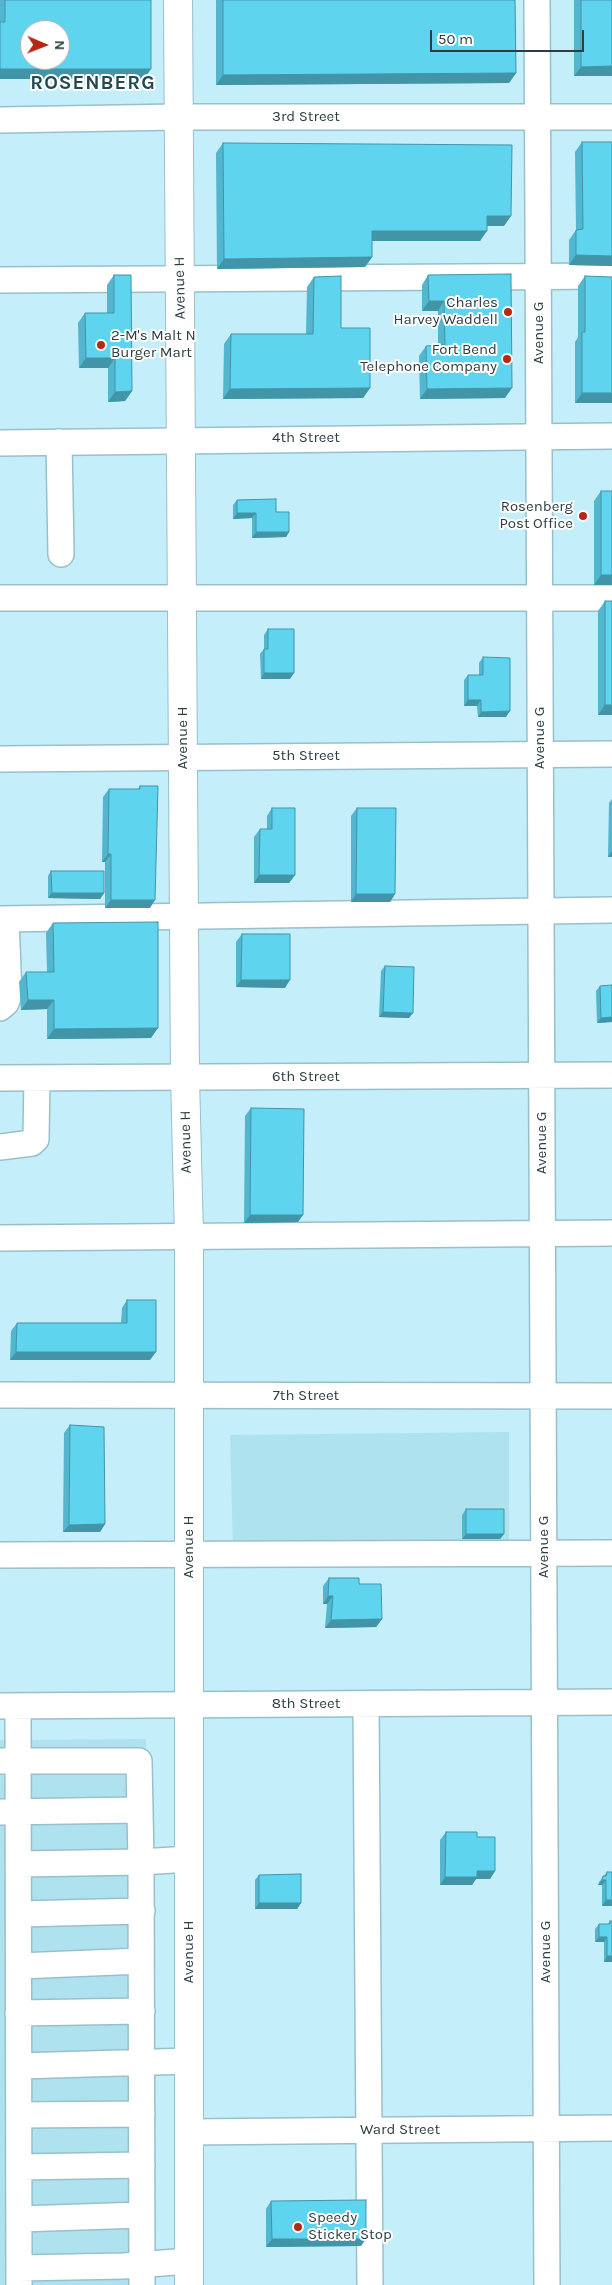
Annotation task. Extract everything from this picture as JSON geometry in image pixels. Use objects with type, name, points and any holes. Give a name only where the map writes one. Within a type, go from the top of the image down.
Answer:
[{"type":"main road","name":"Avenue H","points":[[178,0],[185,1077],[189,1237],[189,2273]]},
{"type":"street","name":"Avenue G","points":[[537,0],[547,2285]]},
{"type":"street","name":"3rd Street","points":[[0,120],[178,117],[612,117]]},
{"type":"street","points":[[0,280],[612,276]]},
{"type":"street","name":"4th Street","points":[[0,443],[181,439],[612,436]]},
{"type":"street","points":[[59,442],[61,554]]},
{"type":"street","points":[[0,598],[612,598]]},
{"type":"street","name":"5th Street","points":[[0,759],[612,754]]},
{"type":"street","points":[[0,1008],[6,1003],[9,995],[4,956],[3,919],[612,910]]},
{"type":"street","name":"6th Street","points":[[0,1078],[612,1075]]},
{"type":"street","points":[[0,1147],[32,1143],[36,1139],[37,1078]]},
{"type":"street","points":[[0,1238],[612,1232]]},
{"type":"street","name":"7th Street","points":[[0,1395],[612,1396]]},
{"type":"street","points":[[0,1556],[189,1553],[612,1553]]},
{"type":"street","name":"8th Street","points":[[9,1706],[612,1702]]},
{"type":"street","points":[[366,1704],[370,2285]]},
{"type":"street","points":[[9,1706],[9,1812],[19,1864],[19,2276],[189,2273]]},
{"type":"street","points":[[9,1761],[140,1760],[142,1862],[142,2274]]},
{"type":"street","points":[[9,1812],[140,1810]]},
{"type":"street","points":[[19,1864],[142,1862],[189,1859]]},
{"type":"street","points":[[18,1914],[142,1911]]},
{"type":"street","points":[[19,1966],[141,1961]]},
{"type":"street","points":[[18,2013],[142,2011]]},
{"type":"street","points":[[19,2066],[142,2064],[188,2061]]},
{"type":"street","points":[[19,2115],[142,2114]]},
{"type":"street","name":"Ward Street","points":[[189,2132],[612,2128]]},
{"type":"street","points":[[18,2167],[142,2165]]},
{"type":"street","points":[[19,2219],[142,2215]]},
{"type":"shaded area","points":[[509,1432],[509,1546],[233,1544],[230,1435]]},
{"type":"shaded area","points":[[146,1739],[150,2285],[0,2285],[0,1740]]},
{"type":"building","points":[[5,0],[151,0],[151,69],[70,69],[70,20],[20,20],[20,69],[0,69],[0,22],[5,22]]},
{"type":"building","points":[[223,0],[515,0],[516,73],[223,75]]},
{"type":"building","points":[[581,0],[612,0],[612,66],[581,67]]},
{"type":"building","points":[[582,142],[612,142],[612,256],[576,255],[576,230],[583,229]]},
{"type":"building","points":[[223,143],[512,145],[511,216],[487,216],[487,231],[372,231],[372,257],[224,259]]},
{"type":"building","points":[[511,274],[512,388],[427,389],[426,346],[445,345],[444,301],[429,301],[428,275]]},
{"type":"building","name":"2-M's Malt N Burger Mart","points":[[114,275],[131,275],[132,391],[115,392],[115,358],[86,358],[85,313],[114,313]]},
{"type":"building","points":[[341,276],[341,328],[370,328],[370,388],[230,389],[231,334],[313,334],[314,277]]},
{"type":"building","points":[[585,276],[612,277],[612,393],[582,393],[582,332],[585,332]]},
{"type":"building","points":[[601,491],[612,491],[612,575],[601,575]]},
{"type":"building","points":[[276,499],[276,512],[289,512],[289,532],[256,532],[256,513],[237,513],[237,500]]},
{"type":"building","points":[[605,601],[612,601],[612,705],[605,705]]},
{"type":"building","points":[[268,629],[294,629],[294,673],[264,673],[264,649],[268,649]]},
{"type":"building","points":[[483,657],[510,658],[510,711],[481,712],[481,700],[468,700],[468,675],[483,675]]},
{"type":"building","points":[[140,786],[158,786],[155,900],[111,900],[111,854],[108,854],[109,789],[140,789]]},
{"type":"building","points":[[272,808],[295,808],[295,875],[259,875],[260,829],[272,829]]},
{"type":"building","points":[[357,808],[396,808],[395,894],[356,894]]},
{"type":"building","points":[[51,871],[104,871],[104,893],[52,893]]},
{"type":"building","points":[[158,922],[158,1028],[54,1029],[54,1000],[28,1000],[26,972],[54,972],[53,923]]},
{"type":"building","points":[[242,934],[290,934],[290,980],[241,980]]},
{"type":"building","points":[[385,966],[414,967],[413,1013],[383,1012]]},
{"type":"building","points":[[612,985],[612,1017],[601,1018],[600,986]]},
{"type":"building","points":[[251,1108],[304,1109],[303,1215],[250,1215]]},
{"type":"building","points":[[127,1300],[156,1300],[156,1352],[16,1352],[17,1323],[127,1323]]},
{"type":"building","points":[[70,1425],[104,1427],[105,1524],[69,1525]]},
{"type":"building","points":[[466,1509],[504,1509],[504,1534],[466,1534]]},
{"type":"building","points":[[329,1578],[359,1578],[359,1584],[381,1584],[382,1619],[331,1620],[333,1596],[328,1596]]},
{"type":"building","points":[[446,1832],[477,1832],[477,1837],[495,1837],[495,1871],[477,1871],[477,1877],[445,1877]]},
{"type":"building","points":[[607,1872],[612,1872],[612,1900],[606,1900],[606,1880],[602,1880]]},
{"type":"building","points":[[301,1874],[301,1903],[259,1903],[259,1875]]},
{"type":"building","points":[[610,1921],[612,1921],[612,1956],[607,1956],[607,1937],[599,1937],[599,1924],[610,1924]]},
{"type":"building","points":[[366,2200],[366,2239],[272,2239],[271,2201]]},
{"type":"place","name":"Charles Harvey Waddell","points":[[508,312]]},
{"type":"place","name":"2-M's Malt N Burger Mart","points":[[101,345]]},
{"type":"place","name":"Fort Bend Telephone Company","points":[[507,359]]},
{"type":"place","name":"Rosenberg Post Office","points":[[583,516]]},
{"type":"place","name":"Speedy Sticker Stop","points":[[298,2227]]},
{"type":"district","name":"ROSENBERG","points":[[93,83]]}]
